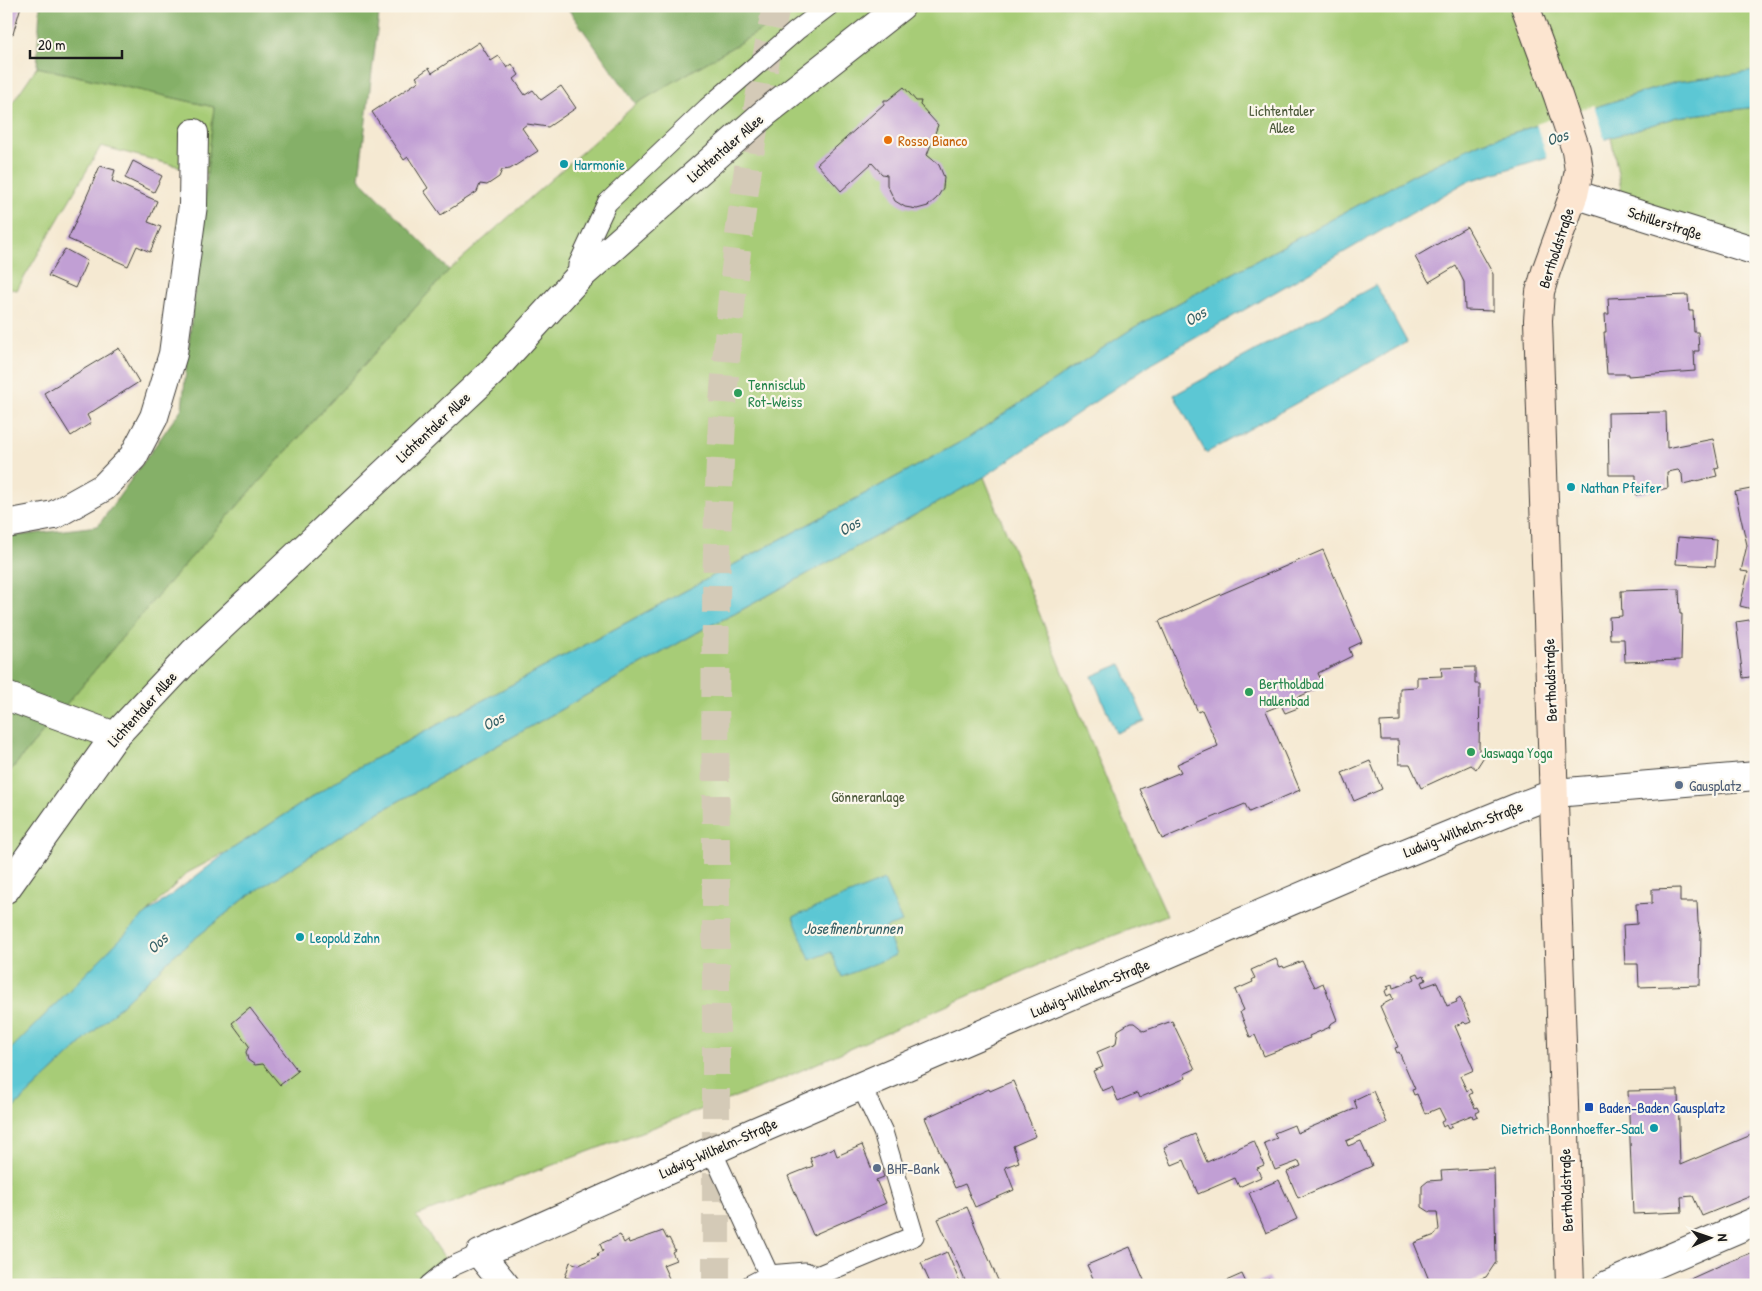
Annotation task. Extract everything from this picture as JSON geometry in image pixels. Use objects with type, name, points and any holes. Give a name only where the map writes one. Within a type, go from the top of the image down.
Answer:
[{"type":"main road","name":"Bertholdstraße","points":[[1525,6],[1576,150],[1579,171],[1574,194],[1546,270],[1540,292],[1538,320],[1570,1285]]},
{"type":"street","name":"Lichtentaler Allee","points":[[6,889],[115,736],[193,653],[491,373],[577,279],[765,113],[901,6]]},
{"type":"street","points":[[6,524],[54,515],[104,487],[133,457],[154,417],[173,354],[193,205],[194,133]]},
{"type":"street","name":"Schillerstraße","points":[[1574,194],[1756,251]]},
{"type":"street","points":[[6,696],[115,736]]},
{"type":"street","name":"Ludwig-Wilhelm-Straße","points":[[480,1254],[861,1086],[1356,873],[1555,793],[1756,776]]},
{"type":"street","points":[[1607,1285],[1756,1221]]},
{"type":"street","points":[[480,1254],[505,1285]]},
{"type":"lane","points":[[577,279],[578,265],[607,203],[707,108],[796,31],[829,6]]},
{"type":"lane","points":[[750,1285],[769,1275],[805,1272],[817,1276],[914,1236],[883,1132],[861,1086]]},
{"type":"lane","points":[[712,1151],[769,1275]]},
{"type":"lane","points":[[429,1285],[451,1267],[480,1254]]},
{"type":"green space","points":[[40,6],[380,6],[359,178],[449,270],[162,590],[6,776],[6,537],[98,526],[182,408],[214,107],[37,67]]},
{"type":"green space","points":[[566,6],[802,6],[636,104]]},
{"type":"green space","name":"Lichtentaler Allee","points":[[802,6],[1756,6],[1756,72],[1676,82],[1480,143],[1415,174],[1133,328],[968,438],[352,771],[229,851],[187,873],[6,1054],[6,776],[162,590],[449,270],[636,104]]},
{"type":"green space","points":[[37,67],[214,107],[207,174],[101,146],[17,290],[6,288],[6,112]]},
{"type":"green space","points":[[1756,107],[1756,251],[1625,210],[1611,137],[1677,117]]},
{"type":"green space","name":"Gönneranlage","points":[[984,477],[1112,793],[1167,915],[1040,964],[775,1082],[416,1216],[451,1267],[429,1285],[6,1285],[6,1115],[173,956],[248,896],[367,819],[707,627]]},
{"type":"water","name":"Oos","points":[[1756,71],[1756,107],[1677,117],[1466,182],[1152,363],[984,477],[707,627],[367,819],[248,896],[173,956],[6,1115],[6,1054],[141,918],[229,851],[352,771],[968,438],[1133,328],[1415,174],[1480,143],[1676,82]]},
{"type":"water","points":[[1376,285],[1407,342],[1206,453],[1174,395]]},
{"type":"water","points":[[1121,664],[1145,721],[1116,733],[1092,676]]},
{"type":"water","name":"Josefinenbrunnen","points":[[884,880],[902,922],[885,928],[896,955],[842,977],[831,952],[810,960],[793,917]]},
{"type":"pier","points":[[1594,105],[1605,141],[1548,159],[1536,124]]},
{"type":"building","points":[[6,6],[21,6],[13,34],[6,32]]},
{"type":"building","points":[[479,42],[491,61],[499,56],[507,68],[512,64],[519,75],[514,79],[525,95],[533,90],[541,100],[561,86],[576,108],[548,127],[527,124],[522,128],[538,151],[510,169],[502,170],[499,177],[487,185],[480,184],[477,192],[441,215],[424,191],[428,188],[408,157],[404,160],[372,112],[419,81],[416,77],[429,68],[432,73]]},
{"type":"building","name":"Rosso Bianco","points":[[904,87],[916,101],[921,101],[920,105],[938,125],[927,155],[939,165],[944,177],[943,188],[937,198],[928,206],[917,209],[905,207],[895,201],[887,185],[887,175],[882,174],[872,163],[841,191],[817,164],[884,104],[884,100],[888,100]]},
{"type":"building","points":[[133,161],[162,176],[154,192],[125,178]]},
{"type":"building","points":[[100,166],[115,170],[112,181],[157,201],[148,222],[161,227],[150,252],[137,246],[128,266],[68,239]]},
{"type":"building","points":[[1467,227],[1493,274],[1493,311],[1465,310],[1464,282],[1456,266],[1429,282],[1415,257]]},
{"type":"building","points":[[65,249],[87,261],[75,288],[48,276]]},
{"type":"building","points":[[1688,295],[1689,311],[1693,311],[1694,332],[1698,332],[1699,351],[1694,351],[1695,371],[1628,376],[1628,374],[1607,374],[1604,332],[1606,332],[1605,314],[1609,314],[1608,298]]},
{"type":"building","points":[[119,348],[139,382],[87,415],[91,423],[71,436],[44,393]]},
{"type":"building","points":[[1666,412],[1667,448],[1713,439],[1719,468],[1715,469],[1717,476],[1683,484],[1682,474],[1678,470],[1667,472],[1668,488],[1636,495],[1636,475],[1609,475],[1608,413]]},
{"type":"building","points":[[1756,488],[1756,610],[1740,606],[1748,572],[1741,571],[1747,545],[1735,492]]},
{"type":"building","points":[[1678,537],[1717,540],[1715,566],[1676,564]]},
{"type":"building","name":"Bertholdbad Hallenbad","points":[[1323,550],[1362,642],[1349,648],[1352,656],[1318,673],[1323,686],[1294,699],[1298,708],[1285,713],[1281,705],[1266,711],[1300,790],[1249,812],[1245,804],[1162,839],[1140,789],[1181,772],[1177,764],[1218,746],[1202,710],[1198,712],[1159,621]]},
{"type":"building","points":[[1679,589],[1680,614],[1682,614],[1681,660],[1625,662],[1624,639],[1610,639],[1609,617],[1622,616],[1621,591]]},
{"type":"building","points":[[1756,619],[1756,676],[1743,678],[1736,622]]},
{"type":"building","points":[[1475,667],[1475,684],[1480,684],[1479,751],[1485,755],[1476,769],[1471,765],[1421,788],[1410,764],[1399,764],[1398,740],[1381,740],[1380,722],[1400,721],[1400,688],[1417,687],[1417,677],[1442,676],[1441,668]]},
{"type":"building","points":[[1370,761],[1382,789],[1354,801],[1342,773]]},
{"type":"building","points":[[1680,888],[1680,902],[1697,902],[1701,935],[1700,985],[1639,987],[1638,964],[1625,964],[1623,925],[1637,924],[1636,904],[1652,903],[1652,889]]},
{"type":"building","points":[[1276,959],[1280,967],[1283,966],[1284,968],[1302,961],[1315,987],[1323,983],[1337,1020],[1329,1025],[1330,1027],[1309,1036],[1310,1038],[1264,1056],[1255,1035],[1250,1037],[1240,1012],[1244,1010],[1235,990],[1253,982],[1252,980],[1255,978],[1251,970]]},
{"type":"building","points":[[1418,973],[1420,977],[1424,975],[1426,980],[1421,982],[1423,987],[1437,982],[1447,1006],[1457,1002],[1456,1000],[1460,997],[1471,1022],[1466,1024],[1464,1022],[1455,1026],[1474,1070],[1460,1076],[1467,1091],[1470,1089],[1472,1093],[1469,1095],[1475,1108],[1478,1107],[1480,1111],[1476,1113],[1478,1116],[1473,1118],[1472,1115],[1450,1124],[1452,1127],[1448,1129],[1446,1125],[1443,1127],[1441,1122],[1445,1120],[1439,1108],[1425,1114],[1417,1094],[1414,1095],[1412,1090],[1415,1089],[1399,1052],[1397,1053],[1395,1048],[1398,1047],[1380,1006],[1393,999],[1391,994],[1387,996],[1385,991],[1389,989],[1387,986],[1392,984],[1393,988],[1399,986],[1415,979],[1413,975]]},
{"type":"building","points":[[250,1008],[298,1071],[280,1085],[263,1064],[255,1065],[248,1060],[246,1052],[249,1046],[232,1023]]},
{"type":"building","points":[[1172,1021],[1195,1069],[1184,1074],[1186,1078],[1139,1098],[1137,1093],[1118,1101],[1112,1087],[1102,1091],[1093,1071],[1103,1067],[1097,1052],[1116,1044],[1118,1030],[1130,1023],[1134,1023],[1144,1031]]},
{"type":"building","points":[[1013,1081],[1036,1136],[1013,1146],[1019,1162],[1005,1167],[1014,1190],[975,1207],[965,1184],[955,1188],[925,1118],[989,1089],[990,1091]]},
{"type":"building","name":"Dietrich-Bonnhoeffer-Saal","points":[[1678,1090],[1680,1165],[1756,1133],[1756,1194],[1702,1216],[1693,1196],[1681,1197],[1682,1212],[1633,1214],[1628,1091]]},
{"type":"building","points":[[1373,1091],[1387,1123],[1346,1141],[1348,1146],[1361,1141],[1372,1166],[1298,1198],[1287,1172],[1301,1166],[1299,1161],[1275,1170],[1264,1143],[1277,1138],[1274,1133],[1294,1125],[1297,1133],[1357,1108],[1354,1100]]},
{"type":"building","points":[[1195,1134],[1207,1162],[1254,1141],[1264,1165],[1257,1168],[1261,1177],[1239,1187],[1235,1178],[1198,1194],[1184,1160],[1172,1165],[1164,1147]]},
{"type":"building","points":[[862,1145],[873,1172],[881,1168],[884,1177],[876,1180],[886,1203],[813,1235],[788,1176],[813,1166],[810,1158],[834,1148],[837,1156]]},
{"type":"building","points":[[1494,1168],[1496,1262],[1486,1277],[1464,1285],[1431,1285],[1414,1243],[1435,1235],[1439,1229],[1437,1212],[1430,1212],[1422,1207],[1422,1186],[1428,1181],[1442,1180],[1441,1171]]},
{"type":"building","points":[[1279,1180],[1297,1219],[1266,1233],[1249,1193]]},
{"type":"building","points":[[967,1207],[1000,1285],[967,1285],[938,1219]]},
{"type":"building","points":[[663,1231],[675,1250],[672,1252],[676,1260],[663,1265],[672,1285],[579,1285],[575,1280],[565,1277],[570,1262],[579,1265],[599,1256],[597,1254],[603,1251],[600,1244],[620,1235],[624,1243],[628,1240],[629,1243]]},
{"type":"building","points":[[1130,1247],[1146,1285],[1096,1285],[1087,1265]]},
{"type":"building","points":[[1756,1251],[1756,1285],[1677,1285],[1721,1265]]},
{"type":"building","points":[[947,1252],[961,1285],[931,1285],[921,1263]]},
{"type":"building","points":[[1242,1274],[1247,1285],[1217,1285]]},
{"type":"building","points":[[1269,1278],[1272,1285],[1252,1285]]},
{"type":"tunnel","points":[[716,1285],[715,691],[719,475],[735,265],[757,109],[776,6]]},
{"type":"place","name":"Rosso Bianco","points":[[888,140]]},
{"type":"place","name":"Harmonie","points":[[564,164]]},
{"type":"place","name":"Tennisclub Rot-Weiss","points":[[738,393]]},
{"type":"place","name":"Nathan Pfeifer","points":[[1571,487]]},
{"type":"place","name":"Bertholdbad Hallenbad","points":[[1249,692]]},
{"type":"place","name":"Jaswaga Yoga","points":[[1471,752]]},
{"type":"place","name":"Gausplatz","points":[[1679,785]]},
{"type":"place","name":"Leopold Zahn","points":[[300,937]]},
{"type":"place","name":"Baden-Baden Gausplatz","points":[[1589,1107]]},
{"type":"place","name":"Dietrich-Bonnhoeffer-Saal","points":[[1654,1128]]},
{"type":"place","name":"BHF-Bank","points":[[877,1168]]}]
